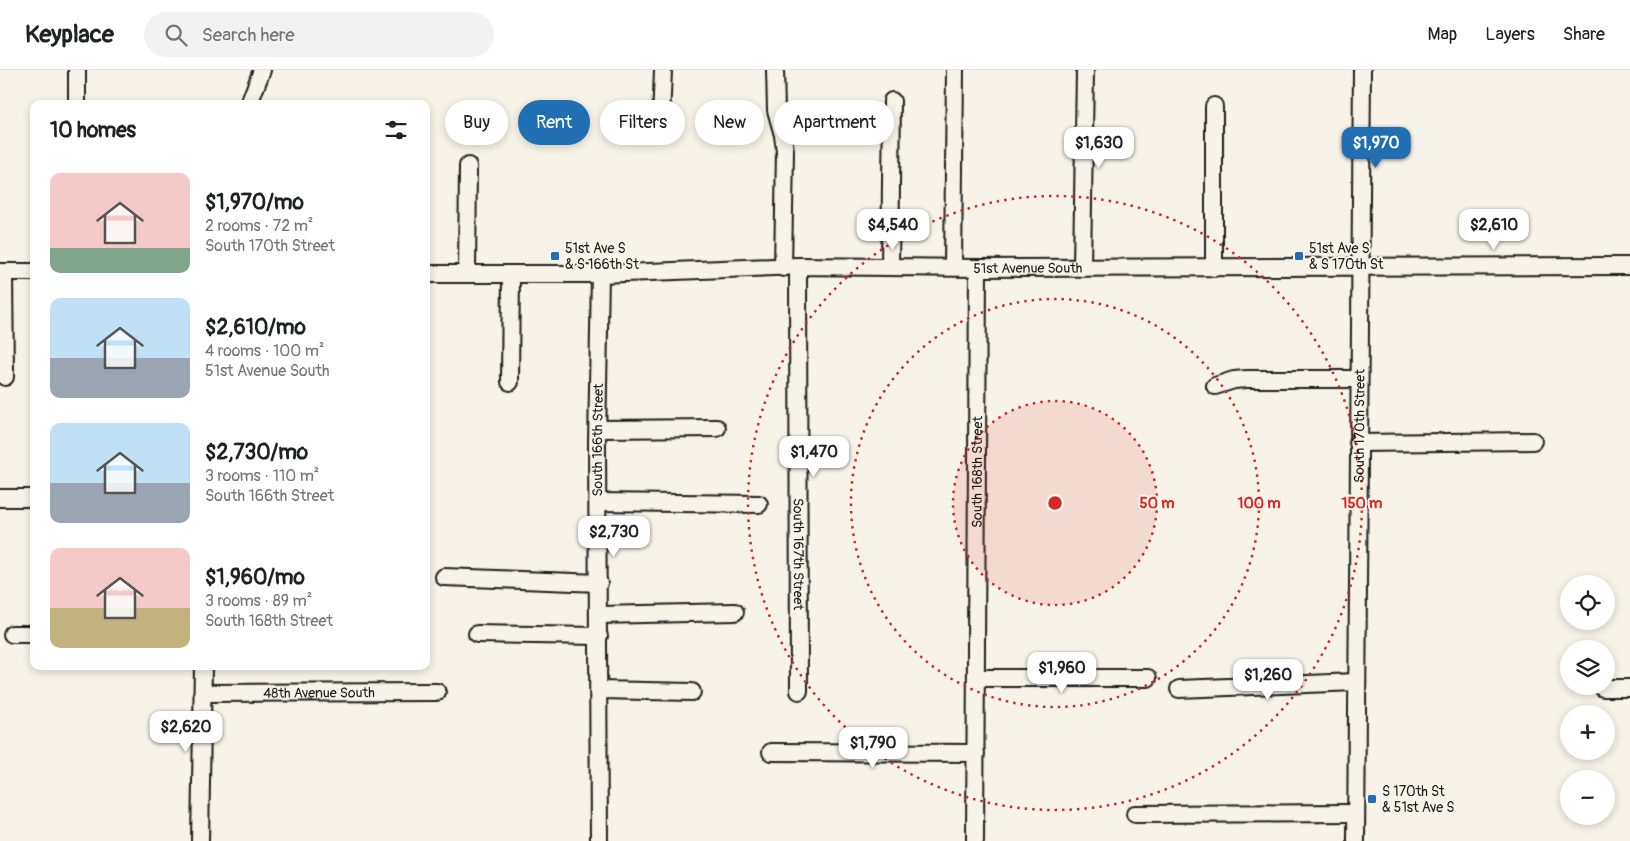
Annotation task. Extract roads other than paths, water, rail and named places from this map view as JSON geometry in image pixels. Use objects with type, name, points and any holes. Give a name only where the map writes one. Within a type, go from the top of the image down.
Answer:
[{"type":"street","points":[[76,100],[77,70]]},
{"type":"street","points":[[251,100],[262,70]]},
{"type":"street","points":[[662,100],[663,70]]},
{"type":"street","name":"South 167th Street","points":[[775,70],[776,110],[783,134],[785,151],[790,267],[799,691]]},
{"type":"street","points":[[953,267],[955,70]]},
{"type":"street","points":[[1082,268],[1085,70]]},
{"type":"street","name":"South 170th Street","points":[[1356,841],[1358,379],[1362,70]]},
{"type":"street","points":[[1214,106],[1214,268]]},
{"type":"street","points":[[890,267],[891,145]]},
{"type":"street","points":[[466,274],[468,166]]},
{"type":"street","name":"51st Avenue South","points":[[430,274],[600,274],[790,267],[1359,268],[1630,266]]},
{"type":"street","name":"South 168th Street","points":[[976,841],[978,268]]},
{"type":"street","points":[[5,377],[2,272],[30,272]]},
{"type":"street","points":[[510,382],[511,274]]},
{"type":"street","name":"South 166th Street","points":[[600,274],[598,429],[600,841]]},
{"type":"street","points":[[1215,386],[1234,380],[1247,379],[1358,379]]},
{"type":"street","points":[[598,429],[717,428]]},
{"type":"street","points":[[1358,443],[1534,441]]},
{"type":"street","points":[[0,498],[30,498]]},
{"type":"street","points":[[598,502],[759,504]]},
{"type":"street","points":[[444,577],[599,583]]},
{"type":"street","points":[[598,615],[735,612]]},
{"type":"street","points":[[12,634],[30,634]]},
{"type":"street","points":[[477,634],[599,636]]},
{"type":"street","points":[[200,841],[203,670]]},
{"type":"street","points":[[976,678],[1148,678]]},
{"type":"street","points":[[1179,689],[1356,682]]},
{"type":"street","points":[[1615,688],[1630,688]]},
{"type":"street","points":[[599,690],[692,692]]},
{"type":"street","name":"48th Avenue South","points":[[203,693],[436,692]]},
{"type":"street","points":[[771,752],[976,753]]},
{"type":"street","points":[[1135,814],[1356,813]]},
{"type":"place","name":"51st Ave S & S 166th St","points":[[555,256]]},
{"type":"place","name":"51st Ave S & S 170th St","points":[[1299,256]]},
{"type":"place","name":"S 170th St & 51st Ave S","points":[[1372,799]]}]
